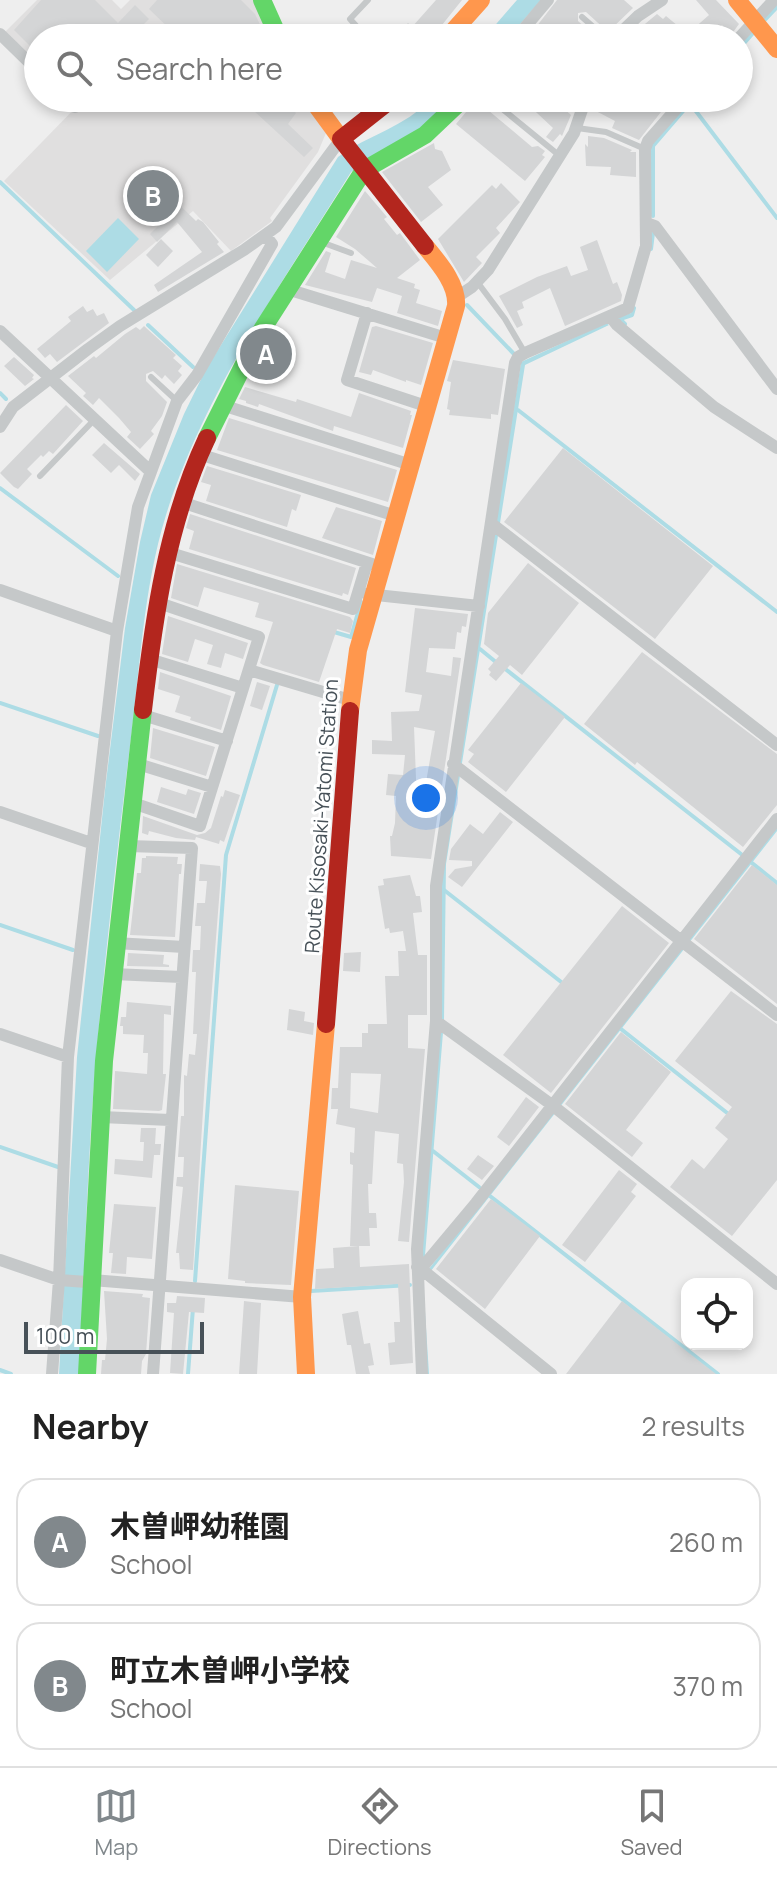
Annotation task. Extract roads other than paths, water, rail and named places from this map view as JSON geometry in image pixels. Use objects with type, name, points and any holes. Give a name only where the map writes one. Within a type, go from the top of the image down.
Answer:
[{"type":"street","points":[[262,0],[273,24]]},
{"type":"street","points":[[460,24],[481,0]]},
{"type":"street","points":[[528,24],[548,0]]},
{"type":"street","points":[[630,24],[662,0]]},
{"type":"street","points":[[737,0],[777,49]]},
{"type":"street","points":[[753,28],[774,0]]},
{"type":"street","points":[[0,34],[24,57]]},
{"type":"street","points":[[321,112],[443,269],[457,297],[488,270],[560,156],[581,112]]},
{"type":"street","points":[[366,112],[368,120]]},
{"type":"street","points":[[0,427],[13,407],[120,326],[276,227],[342,141],[377,112]]},
{"type":"street","points":[[87,1374],[90,1281],[115,943],[149,659],[167,552],[181,502],[199,454],[258,336],[363,169],[430,132],[450,112]]},
{"type":"street","points":[[422,1374],[423,1269],[440,1023],[436,886],[457,767],[479,606],[495,526],[515,363],[525,353],[628,308],[646,246],[645,149],[648,141],[674,112]]},
{"type":"street","points":[[647,223],[655,226],[777,389]]},
{"type":"street","points":[[52,1374],[60,1280],[68,1057],[117,631],[138,507],[177,401],[197,375],[272,244],[265,235]]},
{"type":"street","points":[[287,289],[446,338]]},
{"type":"street","name":"Route Kisosaki-Yatomi Station","points":[[306,1374],[302,1297],[333,944],[350,700],[366,594],[374,565],[396,516],[457,297]]},
{"type":"street","points":[[367,313],[347,380],[426,406]]},
{"type":"street","points":[[610,316],[714,407],[777,448]]},
{"type":"street","points":[[0,331],[150,471]]},
{"type":"street","points":[[222,405],[411,465]]},
{"type":"street","points":[[199,454],[396,516]]},
{"type":"street","points":[[181,502],[374,565]]},
{"type":"street","points":[[495,526],[777,745]]},
{"type":"street","points":[[167,552],[353,609],[366,594],[479,606]]},
{"type":"street","points":[[0,590],[117,631]]},
{"type":"street","points":[[133,803],[200,826],[259,637],[159,603]]},
{"type":"street","points":[[149,659],[243,688]]},
{"type":"street","points":[[249,670],[350,700]]},
{"type":"street","points":[[143,715],[227,741]]},
{"type":"street","points":[[138,764],[212,787]]},
{"type":"street","points":[[457,767],[777,1015]]},
{"type":"street","points":[[0,812],[91,843]]},
{"type":"street","points":[[423,1269],[555,1108],[777,819]]},
{"type":"street","points":[[128,846],[192,848],[153,1374]]},
{"type":"street","points":[[115,943],[184,947]]},
{"type":"street","points":[[113,974],[181,977]]},
{"type":"street","points":[[440,1023],[555,1108],[777,1284]]},
{"type":"street","points":[[0,1034],[68,1057]]},
{"type":"street","points":[[101,1117],[170,1120]]},
{"type":"street","points":[[0,1260],[60,1280],[159,1284],[302,1297]]},
{"type":"street","points":[[423,1269],[551,1374]]},
{"type":"lane","points":[[354,24],[350,19],[368,0]]},
{"type":"lane","points":[[582,17],[590,24]]},
{"type":"lane","points":[[506,112],[560,156]]},
{"type":"lane","points":[[576,128],[606,132],[645,149]]},
{"type":"lane","points":[[318,241],[351,253]]},
{"type":"lane","points":[[477,282],[505,319],[525,353]]},
{"type":"lane","points":[[151,377],[177,401]]},
{"type":"lane","points":[[40,476],[94,420]]},
{"type":"water","points":[[517,0],[541,0],[520,24],[496,24]]},
{"type":"water","points":[[416,112],[442,112],[427,128],[351,172],[224,381],[182,469],[158,543],[143,630],[103,981],[90,1138],[79,1374],[59,1374],[77,1057],[125,628],[151,495],[206,369],[338,157]]},
{"type":"water","points":[[118,218],[139,239],[107,272],[86,251]]},
{"type":"water","points":[[606,323],[609,325],[525,365],[446,864],[444,1020],[424,1268],[428,1270],[777,827],[777,831],[423,1281],[429,1374],[425,1374],[420,1281],[442,863],[521,362]]},
{"type":"waterway","points":[[762,23],[777,7]]},
{"type":"waterway","points":[[653,216],[653,146],[682,112]]},
{"type":"waterway","points":[[697,112],[777,218]]},
{"type":"waterway","points":[[0,182],[134,310]]},
{"type":"waterway","points":[[651,249],[653,233]]},
{"type":"waterway","points":[[467,305],[514,354]]},
{"type":"waterway","points":[[625,324],[620,319],[632,315],[634,308]]},
{"type":"waterway","points":[[148,325],[193,367]]},
{"type":"waterway","points":[[0,393],[6,399]]},
{"type":"waterway","points":[[518,410],[777,612]]},
{"type":"waterway","points":[[0,488],[118,576]]},
{"type":"waterway","points":[[334,632],[351,637],[361,602]]},
{"type":"waterway","points":[[480,649],[497,663]]},
{"type":"waterway","points":[[504,668],[741,854]]},
{"type":"waterway","points":[[195,1281],[226,855],[277,685]]},
{"type":"waterway","points":[[0,703],[98,736]]},
{"type":"waterway","points":[[752,863],[777,883]]},
{"type":"waterway","points":[[444,890],[565,985]]},
{"type":"waterway","points":[[0,925],[73,950]]},
{"type":"waterway","points":[[621,1029],[731,1116]]},
{"type":"waterway","points":[[0,1147],[58,1167]]},
{"type":"waterway","points":[[433,1151],[479,1187]]},
{"type":"waterway","points":[[490,1196],[718,1374]]},
{"type":"waterway","points":[[311,1291],[410,1285]]},
{"type":"waterway","points":[[188,1374],[193,1308]]},
{"type":"waterway","points":[[0,1370],[11,1374]]},
{"type":"place","name":"町立木曽岬小学校","points":[[153,196]]},
{"type":"place","name":"木曽岬幼稚園","points":[[266,354]]}]
